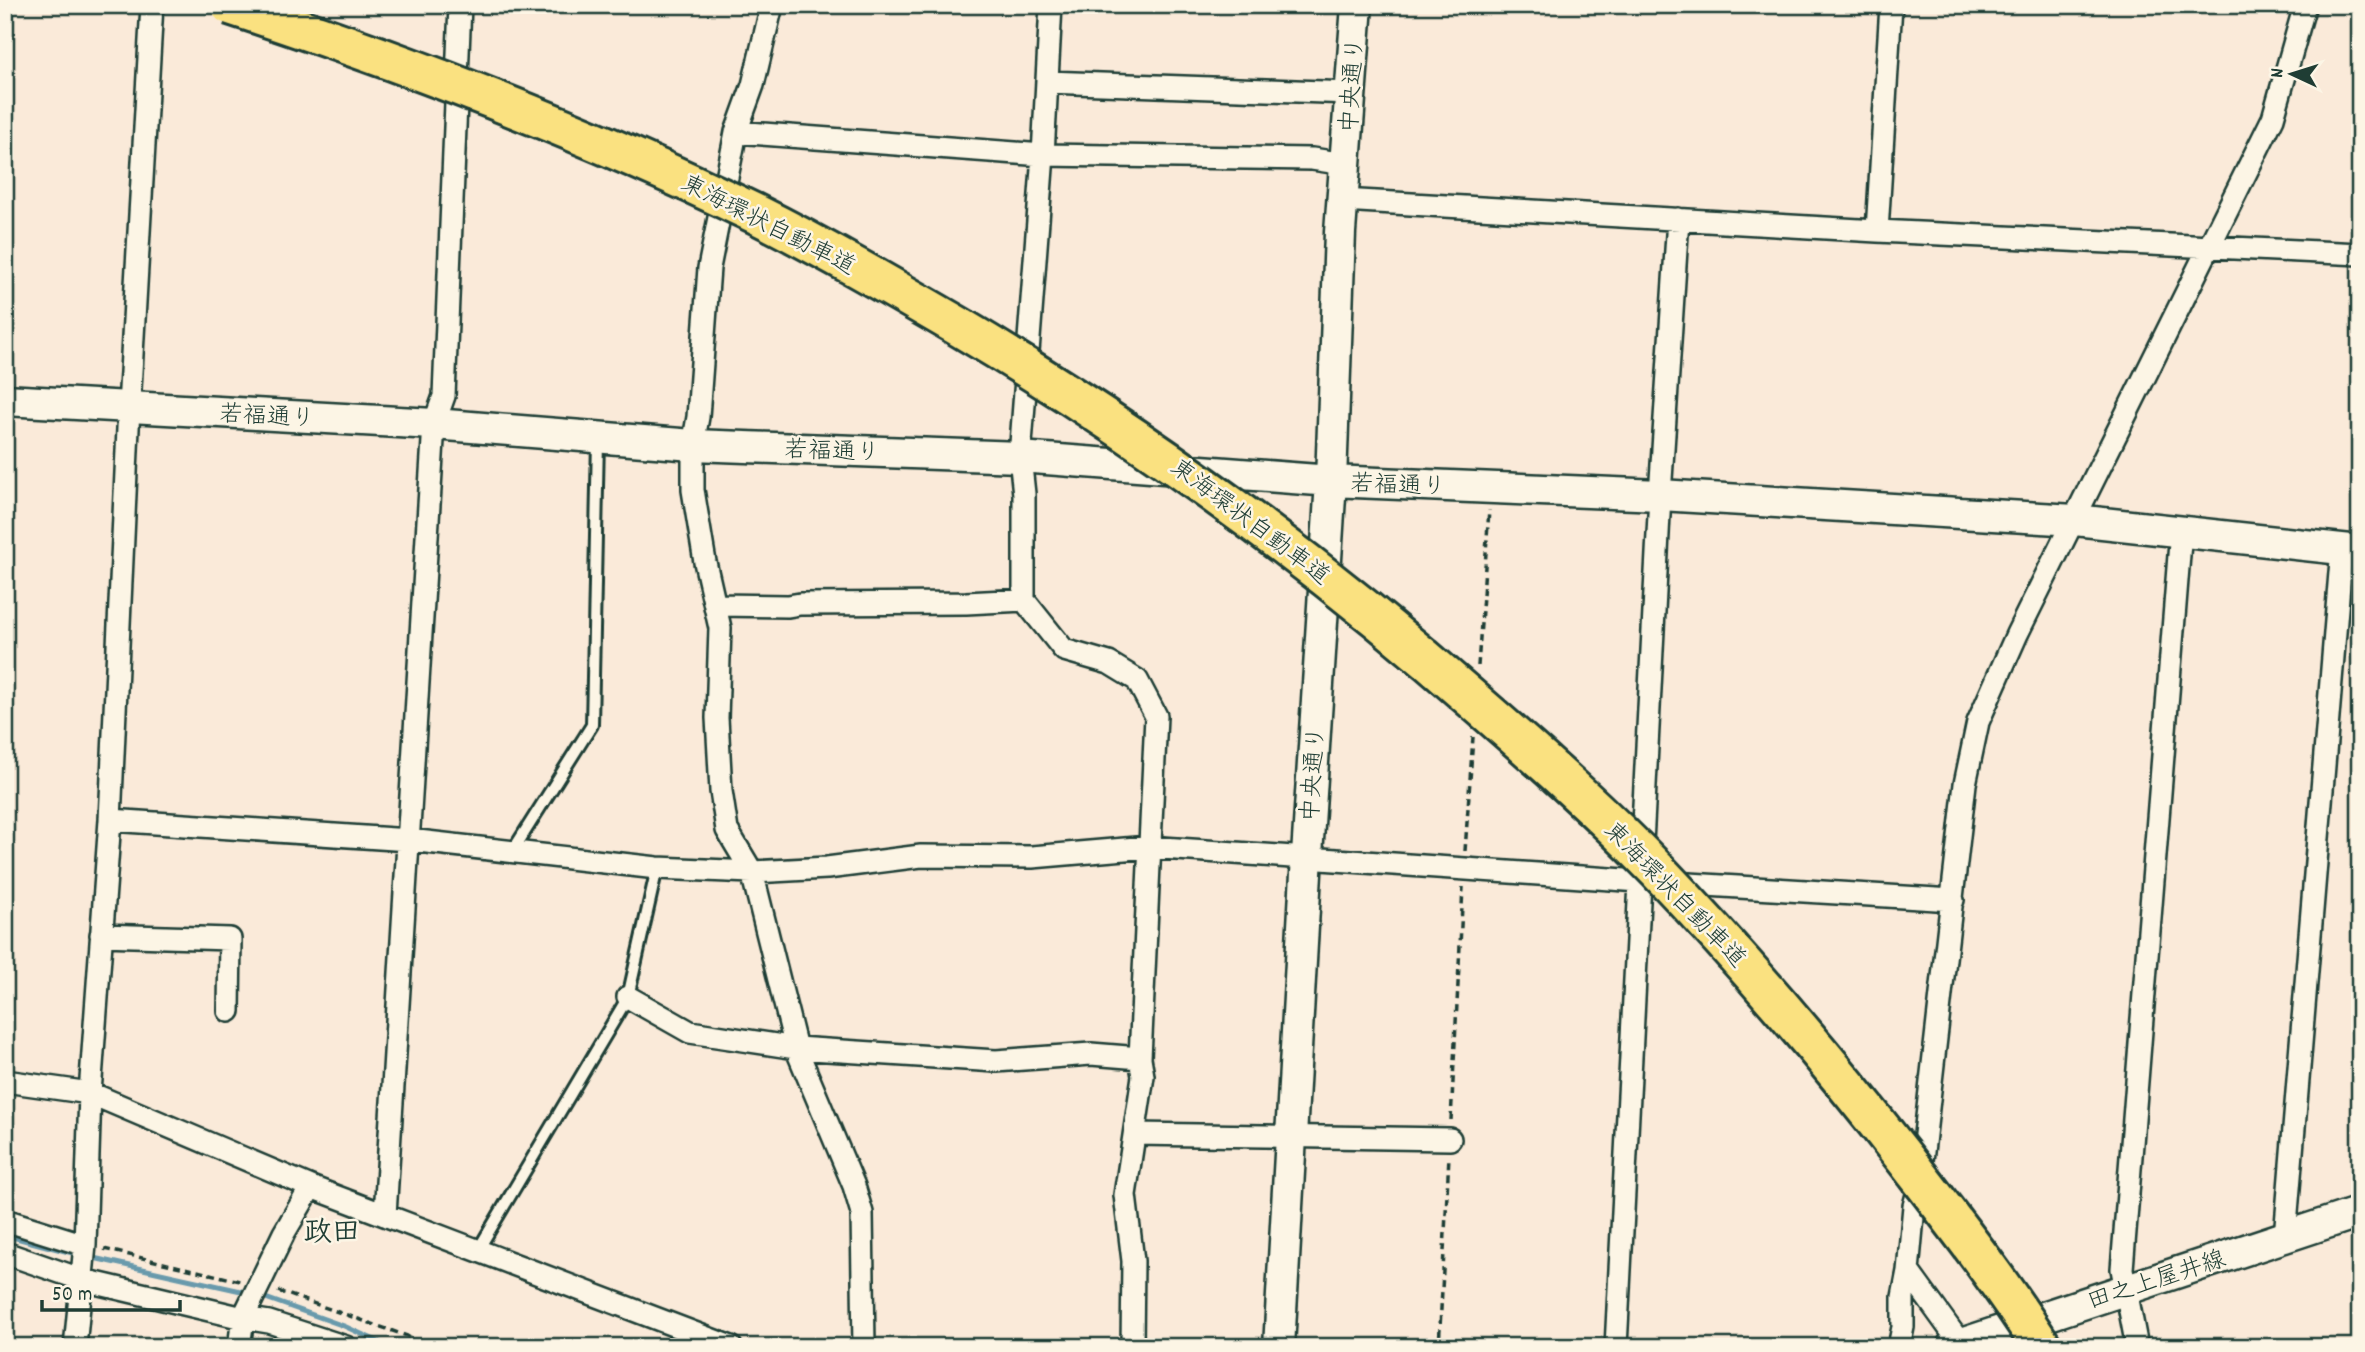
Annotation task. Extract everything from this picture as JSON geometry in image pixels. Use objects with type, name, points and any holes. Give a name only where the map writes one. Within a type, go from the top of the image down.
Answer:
[{"type":"highway","name":"東海環状自動車道","points":[[230,5],[460,84],[599,141],[760,216],[898,291],[1035,372],[1160,453],[1303,558],[1426,658],[1498,721],[1655,868],[1754,975],[1849,1086],[1945,1210],[2042,1347]]},
{"type":"street","points":[[75,1347],[83,1280],[90,1093],[110,820],[129,407],[152,5]]},
{"type":"street","points":[[385,1215],[434,424],[444,396],[460,5]]},
{"type":"street","points":[[772,5],[753,85],[736,132],[709,268],[698,417],[693,444],[693,490],[720,628],[717,718],[721,791],[727,830],[752,872],[796,1048],[854,1186],[862,1213],[864,1347]]},
{"type":"street","points":[[1051,5],[1043,155],[1020,457],[1024,494],[1024,600],[1063,650],[1109,663],[1137,680],[1156,716],[1140,1058],[1143,1076],[1125,1195],[1133,1261],[1132,1347]]},
{"type":"street","name":"中央通り","points":[[1279,1347],[1331,481],[1342,200],[1357,5]]},
{"type":"street","points":[[1877,231],[1891,5]]},
{"type":"street","points":[[1899,1347],[1903,1327],[1903,1297],[1954,900],[1965,784],[1978,722],[2017,634],[2273,118],[2305,5]]},
{"type":"street","points":[[1047,82],[1351,93]]},
{"type":"street","points":[[736,132],[1043,155],[1312,159],[1345,164]]},
{"type":"street","points":[[1342,200],[1877,231],[2360,254]]},
{"type":"street","points":[[1616,1347],[1660,495],[1678,219]]},
{"type":"street","name":"若福通り","points":[[5,400],[434,424],[693,444],[1020,457],[1331,481],[1660,495],[2075,520],[2351,550]]},
{"type":"street","points":[[2137,1347],[2122,1269],[2181,530]]},
{"type":"street","points":[[2286,1237],[2351,550]]},
{"type":"street","points":[[716,605],[788,606],[1024,600]]},
{"type":"street","points":[[110,820],[409,840],[657,868],[752,872],[827,868],[920,856],[1032,858],[1148,847],[1954,900]]},
{"type":"street","points":[[101,935],[230,939],[229,1011]]},
{"type":"street","points":[[628,997],[690,1032],[796,1048],[996,1061],[1091,1054],[1140,1058]]},
{"type":"street","points":[[5,1082],[90,1093],[312,1187],[731,1347]]},
{"type":"street","points":[[1135,1134],[1450,1139]]},
{"type":"street","points":[[239,1347],[243,1318],[284,1233],[312,1187]]},
{"type":"street","name":"田之上屋井線","points":[[1959,1346],[2127,1287],[2360,1212]]},
{"type":"street","points":[[5,1220],[85,1245]]},
{"type":"street","points":[[5,1253],[83,1280],[269,1322],[346,1347]]},
{"type":"street","points":[[1908,1271],[1959,1346]]},
{"type":"lane","points":[[512,852],[592,725],[598,436]]},
{"type":"lane","points":[[478,1250],[628,997],[657,868]]},
{"type":"path","points":[[1477,678],[1491,487]]},
{"type":"path","points":[[1439,1347],[1464,868],[1474,732]]},
{"type":"waterway","points":[[5,1235],[80,1255]]},
{"type":"waterway","points":[[89,1257],[250,1293]]},
{"type":"waterway","points":[[260,1296],[344,1326],[390,1347]]},
{"type":"district","name":"政田","points":[[332,1230]]}]
